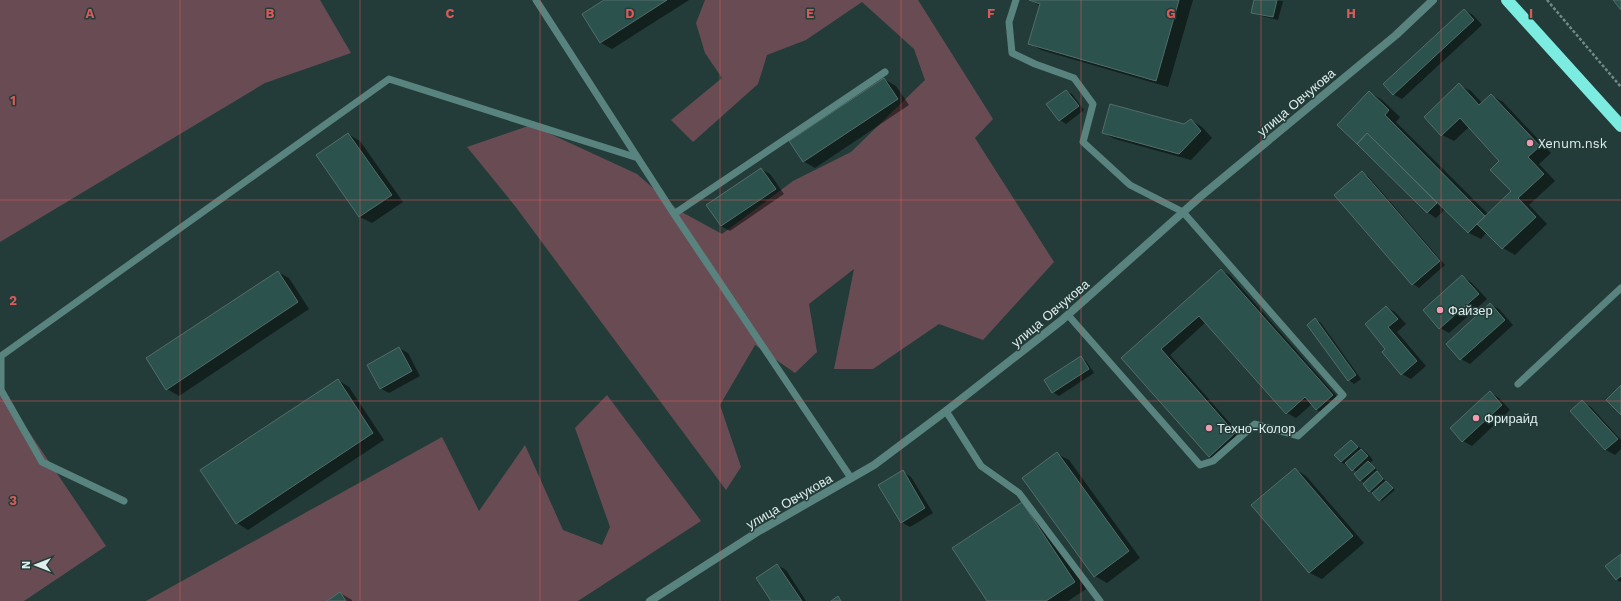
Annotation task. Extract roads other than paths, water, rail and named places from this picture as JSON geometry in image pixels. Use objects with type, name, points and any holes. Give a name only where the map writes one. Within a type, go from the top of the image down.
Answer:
[{"type":"highway","points":[[1507,0],[1621,126]]},
{"type":"street","name":"улица Овчукова","points":[[650,601],[759,531],[874,465],[946,411],[1068,315],[1183,212],[1396,35],[1433,0]]},
{"type":"lane","points":[[536,0],[674,214],[851,478]]},
{"type":"lane","points":[[1016,0],[1009,22],[1012,53],[1035,64],[1074,78],[1093,104],[1083,142],[1130,185],[1183,212],[1343,395],[1298,436],[1255,424],[1213,461],[1200,465],[1068,315]]},
{"type":"lane","points":[[674,214],[885,72]]},
{"type":"lane","points":[[124,502],[42,462],[1,390],[1,356],[389,78],[638,158]]},
{"type":"lane","points":[[1518,384],[1621,288]]},
{"type":"lane","points":[[946,411],[981,466],[1020,493],[1100,601]]},
{"type":"place","name":"Xenum.nsk","points":[[1530,143]]},
{"type":"place","name":"Файзер","points":[[1440,310]]},
{"type":"place","name":"Фрирайд","points":[[1476,418]]},
{"type":"place","name":"Техно-Колор","points":[[1209,428]]}]
